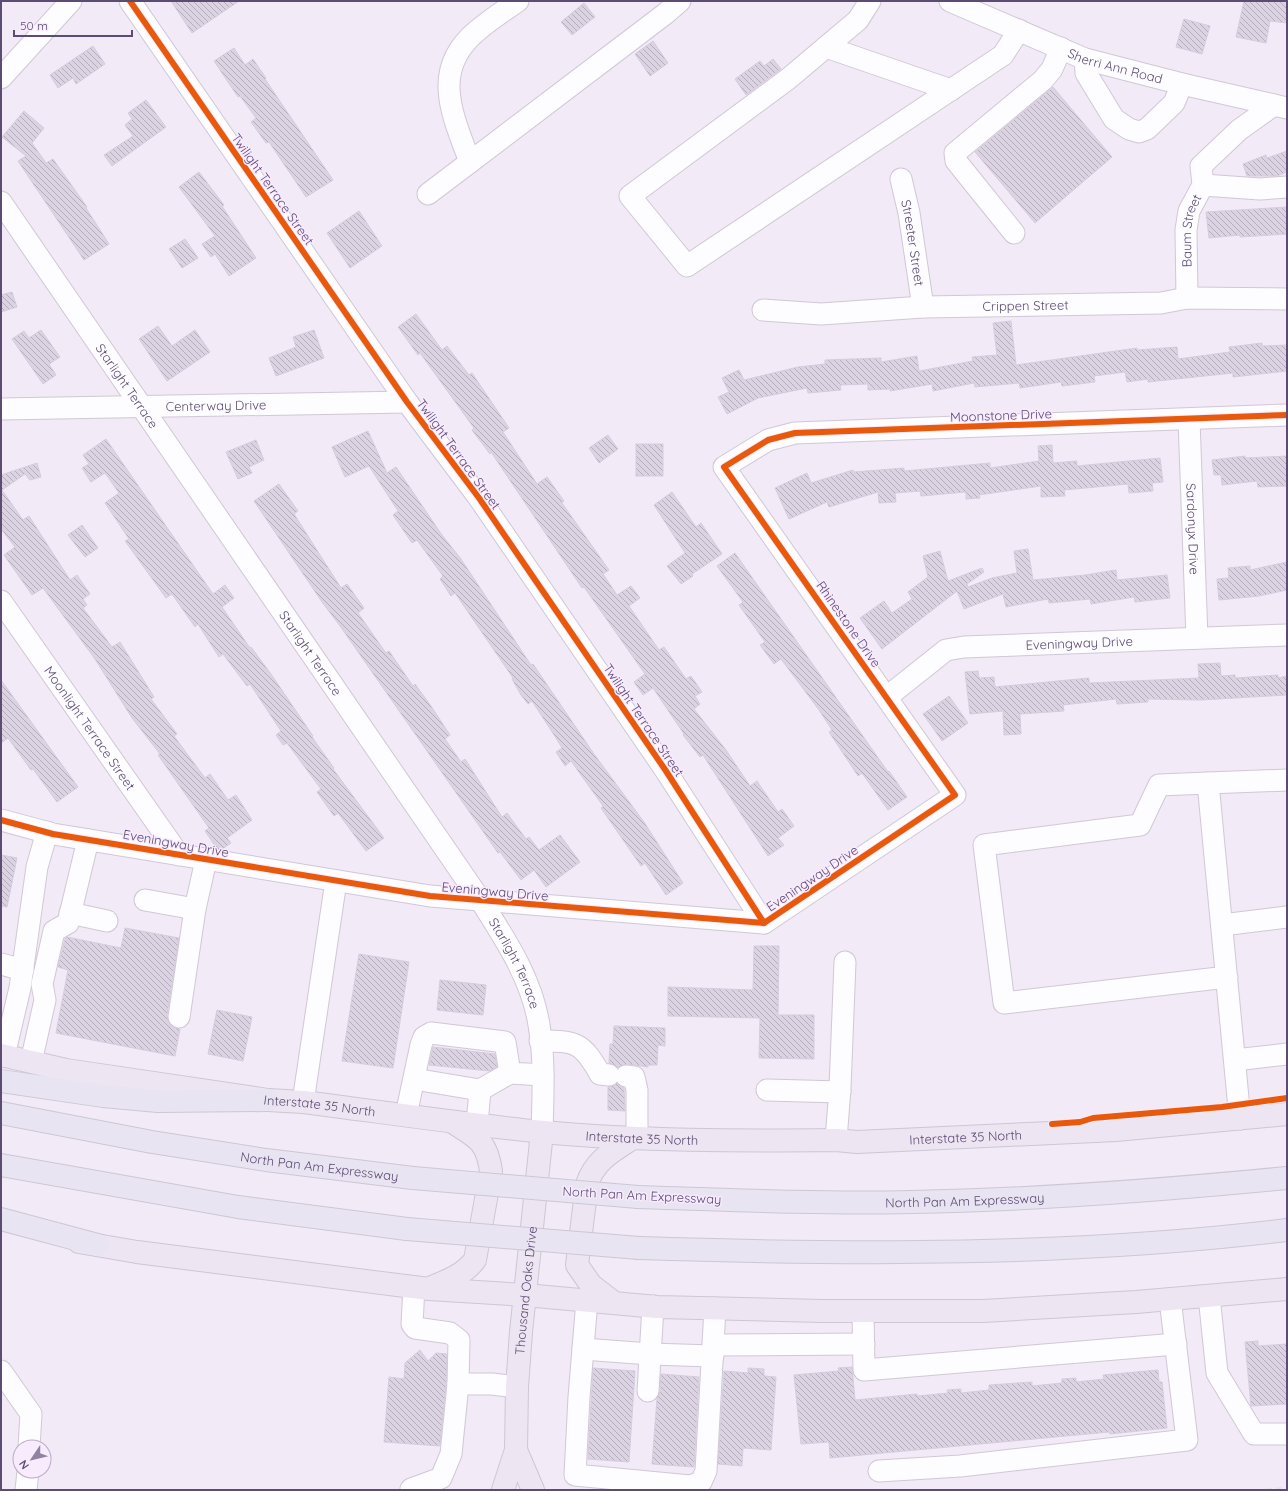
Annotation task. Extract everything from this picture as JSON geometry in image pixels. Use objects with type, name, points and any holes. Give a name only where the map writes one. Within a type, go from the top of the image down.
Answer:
[{"type":"highway","points":[[1,1081],[103,1096],[158,1101],[268,1100]]},
{"type":"highway","name":"North Pan Am Expressway","points":[[1,1113],[152,1142],[266,1160],[413,1178],[638,1197],[800,1203],[912,1202],[1091,1196],[1287,1178]]},
{"type":"highway","points":[[1,1165],[238,1207],[407,1229],[639,1248],[854,1253],[990,1251],[1152,1243],[1287,1230]]},
{"type":"highway","points":[[1,1219],[98,1245]]},
{"type":"main road","name":"Interstate 35 North","points":[[3,1056],[66,1070],[268,1100],[303,1102],[542,1132],[698,1141],[836,1140],[857,1142],[1116,1130],[1287,1114]]},
{"type":"main road","points":[[421,1288],[456,1277],[467,1270],[475,1260],[491,1171],[489,1158],[484,1144],[449,1120]]},
{"type":"main road","name":"Thousand Oaks Drive","points":[[503,1490],[516,1450],[517,1387],[542,1132]]},
{"type":"main road","points":[[612,1302],[590,1285],[577,1266],[585,1206],[589,1178],[598,1163],[635,1138]]},
{"type":"main road","points":[[1,1230],[137,1252],[421,1288],[525,1294],[652,1306],[863,1311],[983,1311],[1170,1299],[1287,1289]]},
{"type":"main road","name":"Thousand Oaks Drive","points":[[516,1450],[533,1490]]},
{"type":"street","points":[[1,78],[71,1]]},
{"type":"street","name":"Twilight Terrace Street","points":[[130,1],[407,402],[479,498],[506,537],[666,771],[764,923]]},
{"type":"street","points":[[470,162],[453,118],[448,92],[450,69],[461,49],[477,30],[518,1]]},
{"type":"street","points":[[428,194],[665,14],[680,1]]},
{"type":"street","points":[[870,1],[858,20],[788,79],[630,196],[687,266],[1003,55],[1018,30]]},
{"type":"street","name":"Sherri Ann Road","points":[[950,1],[1084,58],[1182,84],[1281,106]]},
{"type":"street","points":[[826,47],[951,90]]},
{"type":"street","points":[[1014,233],[956,161],[955,153],[1043,80],[1052,69],[1060,48]]},
{"type":"street","points":[[1084,58],[1086,73],[1114,119],[1129,130],[1139,132],[1147,129],[1174,103],[1182,84]]},
{"type":"street","name":"Baum Street","points":[[1187,298],[1186,230],[1189,211],[1203,185],[1201,166],[1239,130],[1281,106]]},
{"type":"street","name":"Streeter Street","points":[[901,179],[909,213],[923,307]]},
{"type":"street","points":[[1203,185],[1260,189],[1287,187]]},
{"type":"street","name":"Starlight Terrace","points":[[1,202],[512,948],[527,985],[539,1024],[543,1075],[542,1132]]},
{"type":"street","name":"Crippen Street","points":[[763,310],[821,314],[923,307],[1161,303],[1187,298],[1287,299]]},
{"type":"street","name":"Centerway Drive","points":[[1,409],[407,402]]},
{"type":"street","name":"Moonstone Drive","points":[[724,467],[768,440],[795,433],[1188,420],[1287,415]]},
{"type":"street","name":"Sardonyx Drive","points":[[1188,420],[1197,638]]},
{"type":"street","name":"Rhinestone Drive","points":[[724,467],[955,795]]},
{"type":"street","name":"Moonlight Terrace Street","points":[[1,601],[179,855]]},
{"type":"street","name":"Eveningway Drive","points":[[887,697],[946,650],[964,647],[1287,635]]},
{"type":"street","points":[[1227,977],[1004,1003],[984,846],[1140,824],[1159,784],[1208,784],[1287,780]]},
{"type":"street","points":[[1208,784],[1240,1118]]},
{"type":"street","name":"Eveningway Drive","points":[[1,820],[47,832],[88,840],[430,896],[764,923],[955,795]]},
{"type":"street","points":[[3,1056],[23,970],[37,867],[47,832]]},
{"type":"street","points":[[31,1062],[45,1000],[42,984],[54,931],[68,923],[88,840]]},
{"type":"street","points":[[179,1017],[196,909],[206,860]]},
{"type":"street","points":[[303,1102],[336,881]]},
{"type":"street","points":[[145,900],[196,909]]},
{"type":"street","points":[[70,913],[107,921]]},
{"type":"street","points":[[1222,925],[1287,918]]},
{"type":"street","points":[[836,1140],[840,1092],[845,962]]},
{"type":"street","points":[[1,964],[23,970]]},
{"type":"street","points":[[406,1115],[424,1037],[431,1034],[505,1042],[510,1073]]},
{"type":"street","points":[[540,1041],[567,1041],[580,1047],[592,1060],[600,1074],[634,1077],[637,1090],[635,1138]]},
{"type":"street","points":[[1235,1060],[1287,1054]]},
{"type":"street","points":[[414,1079],[480,1090],[510,1073],[543,1075]]},
{"type":"street","points":[[477,1124],[480,1090]]},
{"type":"street","points":[[767,1090],[840,1092]]},
{"type":"street","points":[[411,1489],[441,1478],[450,1454],[458,1384],[459,1340],[450,1334],[415,1328],[412,1324],[421,1288]]},
{"type":"street","points":[[1209,1296],[1217,1373],[1254,1434],[1287,1434]]},
{"type":"street","points":[[879,1472],[960,1466],[1187,1440],[1170,1299]]},
{"type":"street","points":[[587,1300],[575,1475],[690,1486],[701,1482],[706,1471],[715,1308]]},
{"type":"street","points":[[648,1391],[652,1306]]},
{"type":"street","points":[[863,1311],[864,1370],[1176,1344]]},
{"type":"street","points":[[583,1349],[650,1354],[864,1344]]},
{"type":"street","points":[[1,1372],[31,1414],[29,1439]]},
{"type":"street","points":[[458,1384],[492,1384],[517,1387]]},
{"type":"street","points":[[26,1490],[27,1479]]},
{"type":"building","points":[[171,1],[239,1],[192,33]]},
{"type":"building","points":[[1244,1],[1287,1],[1287,23],[1270,21],[1266,43],[1236,37]]},
{"type":"building","points":[[584,3],[595,17],[572,35],[561,22]]},
{"type":"building","points":[[1184,19],[1210,26],[1202,54],[1176,47]]},
{"type":"building","points":[[653,41],[668,63],[650,76],[635,54]]},
{"type":"building","points":[[93,46],[105,64],[76,84],[73,78],[58,88],[50,75]]},
{"type":"building","points":[[234,48],[245,65],[253,59],[333,180],[306,197],[269,142],[266,143],[251,122],[256,118],[240,96],[238,97],[214,61]]},
{"type":"building","points":[[773,59],[781,69],[746,95],[735,79],[760,61],[764,66]]},
{"type":"building","points":[[1053,87],[1112,157],[1035,223],[975,152]]},
{"type":"building","points":[[146,100],[166,127],[112,166],[104,155],[133,136],[125,125],[132,119],[128,113]]},
{"type":"building","points":[[24,111],[44,128],[32,143],[46,163],[53,159],[87,207],[86,208],[109,244],[84,260],[18,161],[26,156],[2,137]]},
{"type":"building","points":[[1287,151],[1287,172],[1277,176],[1247,176],[1243,164],[1266,155],[1267,158]]},
{"type":"building","points":[[199,172],[224,205],[222,206],[256,258],[229,276],[215,254],[211,257],[202,244],[215,236],[179,187]]},
{"type":"building","points":[[1287,207],[1287,234],[1240,237],[1240,235],[1209,238],[1206,212]]},
{"type":"building","points":[[359,211],[382,246],[350,268],[327,233]]},
{"type":"building","points":[[185,239],[198,258],[182,268],[169,249]]},
{"type":"building","points":[[12,292],[17,307],[1,312],[1,295]]},
{"type":"building","points":[[416,314],[442,350],[447,346],[469,375],[472,373],[509,428],[503,432],[537,484],[547,477],[564,501],[562,503],[609,570],[603,574],[617,595],[631,586],[640,598],[629,606],[659,650],[664,647],[686,679],[691,676],[702,692],[695,696],[700,704],[694,709],[726,750],[750,786],[757,781],[778,812],[782,809],[794,826],[778,838],[784,845],[768,856],[703,755],[700,757],[683,735],[684,734],[653,688],[643,695],[634,682],[645,674],[584,587],[582,588],[491,452],[490,454],[472,430],[474,428],[420,353],[418,355],[398,327]]},
{"type":"building","points":[[1011,321],[1016,365],[1137,348],[1137,350],[1177,347],[1178,359],[1230,352],[1229,347],[1262,343],[1262,346],[1287,345],[1287,371],[1233,377],[1233,373],[1148,382],[1148,379],[1127,382],[1125,372],[1094,376],[1095,382],[1062,386],[1061,382],[1020,388],[1019,383],[975,387],[974,383],[933,391],[932,384],[890,391],[890,389],[868,390],[868,384],[840,385],[841,390],[808,393],[807,388],[758,398],[727,414],[718,397],[729,392],[722,378],[739,370],[744,380],[798,367],[825,364],[825,360],[881,358],[881,362],[917,356],[919,371],[973,361],[972,357],[997,355],[993,323]]},
{"type":"building","points":[[158,326],[172,346],[195,330],[210,352],[167,381],[139,339]]},
{"type":"building","points":[[41,330],[60,357],[49,364],[56,375],[43,384],[12,339],[24,331],[29,338]]},
{"type":"building","points":[[314,330],[324,358],[276,376],[269,358],[296,347],[293,337]]},
{"type":"building","points":[[368,431],[387,473],[396,467],[442,535],[461,559],[531,665],[533,664],[594,754],[644,822],[683,883],[666,895],[645,863],[641,866],[601,808],[603,806],[571,761],[565,766],[556,752],[562,748],[532,701],[528,704],[521,695],[512,679],[513,678],[455,593],[451,596],[440,579],[443,576],[417,540],[412,543],[393,515],[398,511],[369,466],[345,477],[332,447]]},
{"type":"building","points":[[608,435],[618,449],[599,463],[589,448]]},
{"type":"building","points":[[106,439],[213,594],[225,585],[234,598],[222,607],[250,648],[251,647],[271,674],[334,768],[333,769],[384,838],[366,851],[338,813],[334,816],[317,792],[321,789],[287,743],[283,745],[276,735],[281,731],[250,684],[247,686],[223,654],[219,657],[198,624],[195,627],[172,594],[166,598],[125,541],[129,539],[105,503],[119,493],[105,473],[91,482],[82,468],[89,464],[83,455]]},
{"type":"building","points":[[256,440],[264,460],[249,467],[252,473],[238,479],[226,452]]},
{"type":"building","points":[[636,444],[663,444],[663,476],[636,476]]},
{"type":"building","points":[[1052,445],[1053,463],[1077,461],[1077,466],[1160,458],[1163,482],[1152,483],[1153,491],[1129,493],[1128,484],[1064,490],[1065,496],[1041,497],[1041,486],[979,495],[980,498],[966,499],[966,492],[921,496],[920,491],[895,493],[896,502],[879,503],[878,492],[829,507],[827,502],[789,519],[775,488],[807,473],[811,483],[853,470],[854,472],[904,468],[904,471],[990,463],[990,468],[1039,461],[1038,446]]},
{"type":"building","points":[[1245,456],[1245,458],[1287,456],[1287,486],[1258,487],[1257,481],[1222,485],[1221,475],[1214,475],[1212,460]]},
{"type":"building","points":[[37,463],[41,477],[30,480],[25,474],[2,490],[23,520],[29,516],[70,580],[77,575],[90,594],[83,599],[87,605],[83,608],[112,647],[120,642],[154,697],[151,699],[177,734],[174,736],[205,778],[210,774],[228,800],[236,795],[252,820],[227,838],[231,843],[221,850],[217,849],[205,831],[209,828],[158,755],[160,754],[132,718],[95,659],[43,588],[32,595],[4,555],[15,547],[1,529],[1,475]]},
{"type":"building","points":[[279,484],[298,511],[294,514],[341,588],[347,584],[364,608],[358,613],[386,653],[389,651],[413,686],[415,684],[431,706],[450,735],[445,739],[461,762],[465,759],[502,817],[507,813],[526,839],[529,837],[539,850],[560,835],[580,862],[546,887],[534,870],[521,880],[500,852],[498,853],[322,602],[254,501]]},
{"type":"building","points":[[672,492],[696,527],[701,523],[722,554],[692,574],[693,576],[681,584],[667,566],[685,553],[654,505]]},
{"type":"building","points":[[82,525],[98,548],[85,557],[68,535]]},
{"type":"building","points":[[1028,549],[1033,580],[1085,575],[1116,570],[1117,580],[1167,575],[1170,598],[1135,602],[1134,597],[1091,604],[1090,599],[1049,603],[1048,599],[1006,607],[1003,594],[964,609],[957,591],[882,649],[860,618],[884,601],[892,613],[912,599],[908,592],[928,577],[923,556],[940,551],[948,581],[982,568],[984,572],[967,584],[968,587],[992,578],[1017,573],[1014,551]]},
{"type":"building","points":[[735,553],[907,797],[888,810],[862,773],[858,776],[829,732],[832,730],[819,710],[781,659],[774,664],[760,645],[765,642],[739,605],[743,602],[717,566]]},
{"type":"building","points":[[1287,562],[1287,590],[1259,596],[1219,600],[1217,579],[1229,578],[1228,568],[1250,566],[1250,570]]},
{"type":"building","points":[[1220,663],[1221,676],[1235,675],[1235,678],[1278,675],[1278,678],[1287,676],[1287,695],[1201,700],[1148,699],[1148,702],[1117,704],[1116,699],[1063,705],[1064,711],[1020,714],[1021,734],[1004,735],[1003,711],[970,714],[965,672],[978,671],[979,678],[994,677],[995,687],[1089,678],[1089,683],[1199,678],[1198,664]]},
{"type":"building","points":[[1,680],[78,787],[57,802],[8,738],[1,743]]},
{"type":"building","points":[[949,696],[968,723],[942,741],[923,714]]},
{"type":"building","points":[[1,855],[17,858],[7,907],[1,906]]},
{"type":"building","points":[[125,928],[179,938],[167,1015],[171,1026],[180,1029],[175,1056],[56,1033],[68,970],[58,967],[65,939],[67,937],[121,948]]},
{"type":"building","points":[[754,946],[779,946],[778,1015],[814,1015],[814,1059],[759,1058],[760,1018],[668,1016],[668,987],[753,990]]},
{"type":"building","points":[[359,954],[409,962],[393,1068],[342,1061]]},
{"type":"building","points":[[440,980],[486,985],[483,1015],[437,1010]]},
{"type":"building","points":[[217,1010],[252,1017],[243,1061],[208,1054]]},
{"type":"building","points":[[614,1026],[665,1028],[665,1046],[658,1045],[657,1065],[648,1065],[648,1067],[627,1064],[618,1068],[609,1063],[610,1044],[613,1044]]},
{"type":"building","points":[[433,1047],[495,1054],[497,1067],[490,1071],[429,1065]]},
{"type":"building","points":[[617,1083],[624,1088],[625,1111],[608,1110],[608,1087]]},
{"type":"building","points":[[1258,1341],[1258,1346],[1287,1344],[1287,1404],[1251,1406],[1245,1342]]},
{"type":"building","points":[[420,1350],[428,1361],[436,1353],[447,1354],[446,1383],[440,1446],[384,1442],[389,1377],[404,1379],[405,1363]]},
{"type":"building","points":[[852,1367],[855,1400],[917,1394],[917,1396],[948,1393],[947,1390],[961,1389],[961,1393],[989,1390],[989,1385],[1032,1382],[1032,1386],[1062,1383],[1062,1379],[1076,1378],[1076,1382],[1104,1379],[1103,1375],[1158,1370],[1159,1382],[1162,1382],[1167,1428],[830,1458],[829,1442],[801,1444],[794,1375],[839,1371],[838,1368]]},
{"type":"building","points":[[593,1368],[635,1371],[629,1462],[588,1459]]},
{"type":"building","points":[[748,1368],[764,1369],[764,1376],[776,1377],[771,1450],[743,1448],[742,1466],[718,1464],[724,1371],[748,1373]]},
{"type":"building","points":[[661,1374],[699,1377],[694,1467],[652,1464],[657,1399],[660,1392]]},
{"type":"railway","points":[[1266,1490],[1287,1488]]},
{"type":"cycle path","points":[[130,1],[407,402],[479,498],[666,771],[764,923]]},
{"type":"cycle path","points":[[1,820],[53,834],[430,896],[764,923],[955,795],[724,467],[768,440],[795,433],[1287,415]]},
{"type":"cycle path","points":[[1052,1124],[1080,1122],[1093,1118],[1222,1107],[1287,1098]]}]
